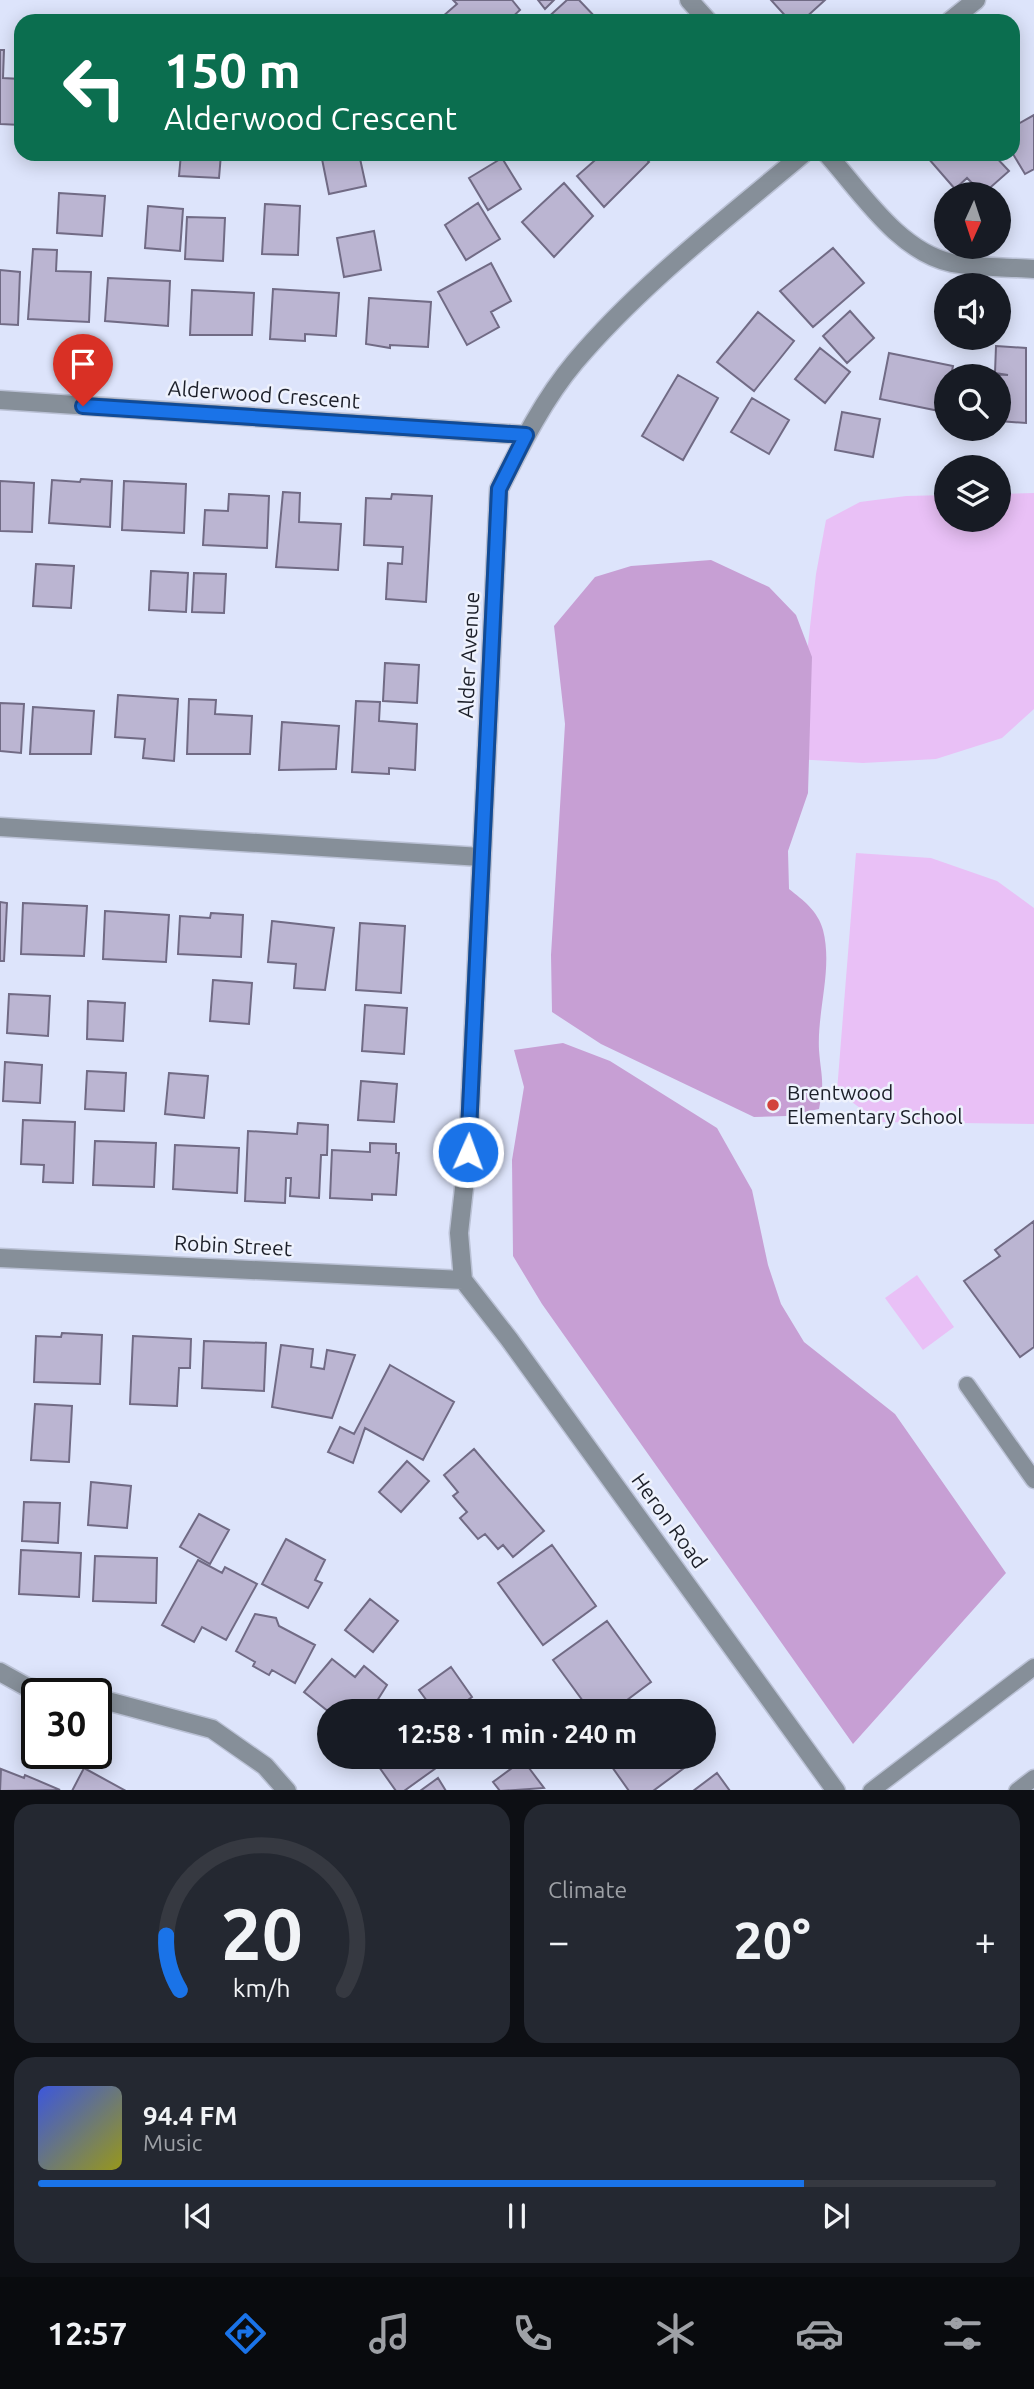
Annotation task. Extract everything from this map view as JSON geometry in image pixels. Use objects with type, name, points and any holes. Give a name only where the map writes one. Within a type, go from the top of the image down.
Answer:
[{"type":"street","points":[[689,0],[702,14]]},
{"type":"street","points":[[959,14],[976,0]]},
{"type":"street","name":"Alder Avenue","points":[[463,1280],[459,1233],[468,1152],[499,489],[526,435],[575,362],[663,272],[795,161]]},
{"type":"street","points":[[833,161],[902,236],[927,252],[950,262],[1034,269]]},
{"type":"street","name":"Alderwood Crescent","points":[[0,400],[526,435]]},
{"type":"street","points":[[0,827],[481,857]]},
{"type":"street","name":"Robin Street","points":[[0,1258],[463,1280]]},
{"type":"street","name":"Heron Road","points":[[463,1280],[509,1339],[836,1790]]},
{"type":"street","points":[[0,1672],[21,1684]]},
{"type":"street","points":[[112,1702],[212,1729],[265,1766],[287,1790]]},
{"type":"lane","points":[[967,1385],[1034,1480]]},
{"type":"lane","points":[[871,1790],[1034,1667]]},
{"type":"lane","points":[[1017,1790],[1034,1778]]},
{"type":"shaded area","points":[[1034,493],[1034,709],[1002,738],[936,759],[863,763],[795,759],[816,574],[826,520],[860,502],[934,495],[934,532],[1011,532],[1011,494]]},
{"type":"shaded area","points":[[711,560],[769,587],[796,615],[812,657],[808,793],[788,851],[789,889],[818,917],[826,945],[826,975],[819,1035],[822,1091],[819,1109],[786,1116],[754,1117],[601,1044],[552,1012],[551,955],[565,724],[554,626],[595,577],[631,566]]},
{"type":"shaded area","points":[[856,853],[931,858],[997,881],[1034,908],[1034,1124],[879,1122],[837,1091]]},
{"type":"shaded area","points":[[563,1043],[610,1061],[717,1128],[752,1190],[768,1265],[781,1304],[804,1342],[895,1414],[1006,1573],[853,1744],[542,1304],[513,1256],[512,1160],[524,1087],[514,1050]]},
{"type":"shaded area","points":[[917,1275],[954,1327],[923,1350],[885,1298]]},
{"type":"building","points":[[453,0],[512,0],[520,10],[516,14],[445,14],[457,4]]},
{"type":"building","points":[[538,0],[554,0],[545,9]]},
{"type":"building","points":[[567,0],[579,0],[592,14],[552,14]]},
{"type":"building","points":[[771,0],[825,0],[810,14],[784,14]]},
{"type":"building","points":[[0,50],[4,50],[3,78],[14,79],[14,125],[0,124]]},
{"type":"building","points":[[1034,115],[1034,169],[1025,174],[1017,161],[1020,161],[1020,123]]},
{"type":"building","points":[[180,161],[220,161],[219,178],[179,176]]},
{"type":"building","points":[[322,161],[361,161],[366,186],[329,194]]},
{"type":"building","points":[[497,161],[504,161],[521,189],[488,210],[469,178]]},
{"type":"building","points":[[594,161],[649,162],[604,207],[577,176]]},
{"type":"building","points":[[931,161],[1000,161],[1009,171],[997,182],[971,182],[967,178],[963,182],[949,182]]},
{"type":"building","points":[[564,183],[593,216],[554,257],[522,222]]},
{"type":"building","points":[[59,193],[105,196],[102,236],[57,233]]},
{"type":"building","points":[[478,203],[500,239],[466,260],[445,225]]},
{"type":"building","points":[[265,204],[300,206],[298,255],[262,254]]},
{"type":"building","points":[[148,206],[183,209],[180,251],[145,248]]},
{"type":"building","points":[[187,217],[225,218],[223,261],[185,259]]},
{"type":"building","points":[[374,231],[381,270],[344,277],[337,238]]},
{"type":"building","points":[[833,248],[864,283],[813,327],[780,291]]},
{"type":"building","points":[[33,249],[57,250],[56,271],[91,272],[89,322],[28,319]]},
{"type":"building","points":[[491,263],[511,301],[491,312],[499,327],[467,345],[438,292]]},
{"type":"building","points":[[0,270],[20,272],[18,325],[0,324]]},
{"type":"building","points":[[108,278],[170,281],[168,326],[105,321]]},
{"type":"building","points":[[273,289],[339,293],[336,336],[305,334],[305,341],[270,339]]},
{"type":"building","points":[[192,290],[254,293],[252,335],[190,335]]},
{"type":"building","points":[[369,298],[431,302],[428,347],[390,345],[390,348],[366,344]]},
{"type":"building","points":[[850,311],[874,338],[847,363],[823,336]]},
{"type":"building","points":[[758,312],[794,341],[754,391],[717,362]]},
{"type":"building","points":[[820,348],[850,372],[825,403],[795,379]]},
{"type":"building","points":[[1026,348],[1026,423],[1011,422],[1011,364],[995,364],[996,350]]},
{"type":"building","points":[[889,353],[943,364],[934,364],[934,410],[880,399]]},
{"type":"building","points":[[678,375],[718,398],[683,460],[642,436]]},
{"type":"building","points":[[752,398],[789,420],[769,454],[731,432]]},
{"type":"building","points":[[842,412],[880,419],[873,457],[835,450]]},
{"type":"building","points":[[81,479],[112,481],[110,527],[49,523],[52,480],[80,482]]},
{"type":"building","points":[[0,481],[34,483],[32,532],[0,531]]},
{"type":"building","points":[[124,481],[186,484],[184,533],[122,530]]},
{"type":"building","points":[[283,492],[300,493],[299,522],[341,524],[338,570],[276,567]]},
{"type":"building","points":[[229,494],[269,496],[267,548],[203,545],[205,510],[228,511]]},
{"type":"building","points":[[392,494],[432,496],[426,602],[386,599],[388,563],[402,564],[403,547],[364,545],[366,498],[391,499]]},
{"type":"building","points":[[36,564],[74,566],[71,608],[33,606]]},
{"type":"building","points":[[151,571],[188,573],[186,612],[149,610]]},
{"type":"building","points":[[194,573],[226,574],[224,613],[192,612]]},
{"type":"building","points":[[385,663],[419,665],[417,703],[383,701]]},
{"type":"building","points":[[118,695],[178,699],[174,761],[143,758],[145,739],[115,737]]},
{"type":"building","points":[[189,699],[216,700],[215,714],[252,716],[250,754],[187,754]]},
{"type":"building","points":[[356,701],[380,702],[379,721],[417,724],[415,770],[389,768],[389,774],[352,772]]},
{"type":"building","points":[[0,703],[24,704],[21,753],[0,751]]},
{"type":"building","points":[[33,707],[94,711],[91,754],[30,754]]},
{"type":"building","points":[[282,722],[339,726],[336,769],[279,770]]},
{"type":"building","points":[[0,902],[7,903],[4,961],[0,961]]},
{"type":"building","points":[[23,903],[87,906],[84,956],[21,954]]},
{"type":"building","points":[[105,911],[169,915],[166,962],[103,959]]},
{"type":"building","points":[[211,913],[243,915],[241,957],[178,954],[180,916],[210,918]]},
{"type":"building","points":[[272,921],[334,928],[325,990],[294,988],[296,964],[268,962]]},
{"type":"building","points":[[360,923],[405,926],[401,993],[356,990]]},
{"type":"building","points":[[213,980],[252,983],[249,1024],[210,1021]]},
{"type":"building","points":[[9,994],[50,996],[48,1036],[7,1033]]},
{"type":"building","points":[[88,1001],[125,1003],[123,1041],[87,1039]]},
{"type":"building","points":[[365,1005],[407,1008],[404,1054],[362,1051]]},
{"type":"building","points":[[5,1062],[42,1065],[40,1103],[3,1101]]},
{"type":"building","points":[[87,1071],[126,1073],[124,1111],[85,1109]]},
{"type":"building","points":[[169,1073],[208,1076],[204,1118],[165,1114]]},
{"type":"building","points":[[361,1081],[397,1084],[394,1122],[358,1120]]},
{"type":"building","points":[[23,1120],[75,1122],[73,1183],[43,1182],[44,1165],[21,1164]]},
{"type":"building","points":[[298,1123],[328,1125],[327,1155],[321,1155],[319,1198],[290,1196],[291,1178],[286,1178],[285,1203],[245,1201],[248,1131],[297,1134]]},
{"type":"building","points":[[95,1141],[156,1143],[154,1187],[93,1185]]},
{"type":"building","points":[[370,1143],[396,1144],[396,1153],[399,1153],[396,1195],[372,1194],[372,1200],[330,1198],[332,1150],[370,1152]]},
{"type":"building","points":[[175,1145],[239,1148],[237,1193],[173,1189]]},
{"type":"building","points":[[1034,1221],[1034,1347],[1020,1357],[964,1281],[1000,1256],[995,1250]]},
{"type":"building","points":[[62,1333],[102,1335],[100,1384],[34,1382],[36,1336],[61,1337]]},
{"type":"building","points":[[133,1336],[191,1339],[190,1368],[179,1368],[177,1406],[130,1404]]},
{"type":"building","points":[[204,1341],[266,1343],[264,1391],[202,1388]]},
{"type":"building","points":[[281,1345],[313,1349],[311,1367],[324,1369],[327,1350],[355,1355],[332,1418],[272,1407]]},
{"type":"building","points":[[390,1365],[454,1402],[423,1460],[365,1428],[353,1463],[328,1452],[340,1427],[354,1434]]},
{"type":"building","points":[[35,1404],[72,1406],[69,1462],[31,1460]]},
{"type":"building","points":[[474,1449],[544,1531],[513,1557],[503,1545],[498,1549],[485,1534],[478,1539],[460,1518],[467,1512],[453,1496],[458,1492],[444,1475]]},
{"type":"building","points":[[407,1461],[429,1481],[401,1512],[379,1492]]},
{"type":"building","points":[[91,1482],[131,1486],[127,1528],[88,1525]]},
{"type":"building","points":[[24,1502],[60,1503],[58,1543],[22,1541]]},
{"type":"building","points":[[199,1514],[229,1530],[210,1564],[180,1547]]},
{"type":"building","points":[[286,1539],[325,1560],[315,1580],[322,1583],[308,1608],[262,1584]]},
{"type":"building","points":[[552,1545],[596,1606],[543,1645],[498,1583]]},
{"type":"building","points":[[21,1550],[81,1553],[79,1597],[19,1594]]},
{"type":"building","points":[[95,1556],[157,1558],[156,1603],[93,1601]]},
{"type":"building","points":[[198,1560],[222,1573],[225,1567],[257,1584],[226,1640],[202,1627],[194,1642],[162,1625]]},
{"type":"building","points":[[370,1599],[398,1621],[373,1652],[345,1630]]},
{"type":"building","points":[[255,1614],[276,1618],[279,1626],[315,1645],[295,1683],[272,1670],[269,1675],[253,1666],[255,1662],[236,1651]]},
{"type":"building","points":[[607,1621],[651,1682],[628,1699],[582,1699],[553,1660]]},
{"type":"building","points":[[332,1659],[355,1677],[364,1666],[387,1685],[378,1699],[317,1699],[317,1702],[304,1692]]},
{"type":"building","points":[[451,1667],[472,1697],[426,1699],[419,1690]]},
{"type":"building","points":[[1,1769],[24,1778],[25,1775],[60,1790],[0,1790]]},
{"type":"building","points":[[86,1769],[124,1790],[73,1790]]},
{"type":"building","points":[[380,1769],[435,1769],[405,1790],[395,1790]]},
{"type":"building","points":[[511,1769],[530,1769],[544,1788],[515,1790],[499,1790],[493,1782]]},
{"type":"building","points":[[613,1769],[683,1769],[654,1790],[628,1790]]},
{"type":"building","points":[[717,1773],[729,1790],[694,1790]]},
{"type":"building","points":[[438,1778],[445,1790],[421,1790]]},
{"type":"place","name":"Brentwood Elementary School","points":[[773,1105]]},
{"type":"route","points":[[83,406],[526,435],[499,489],[468,1152]]}]
